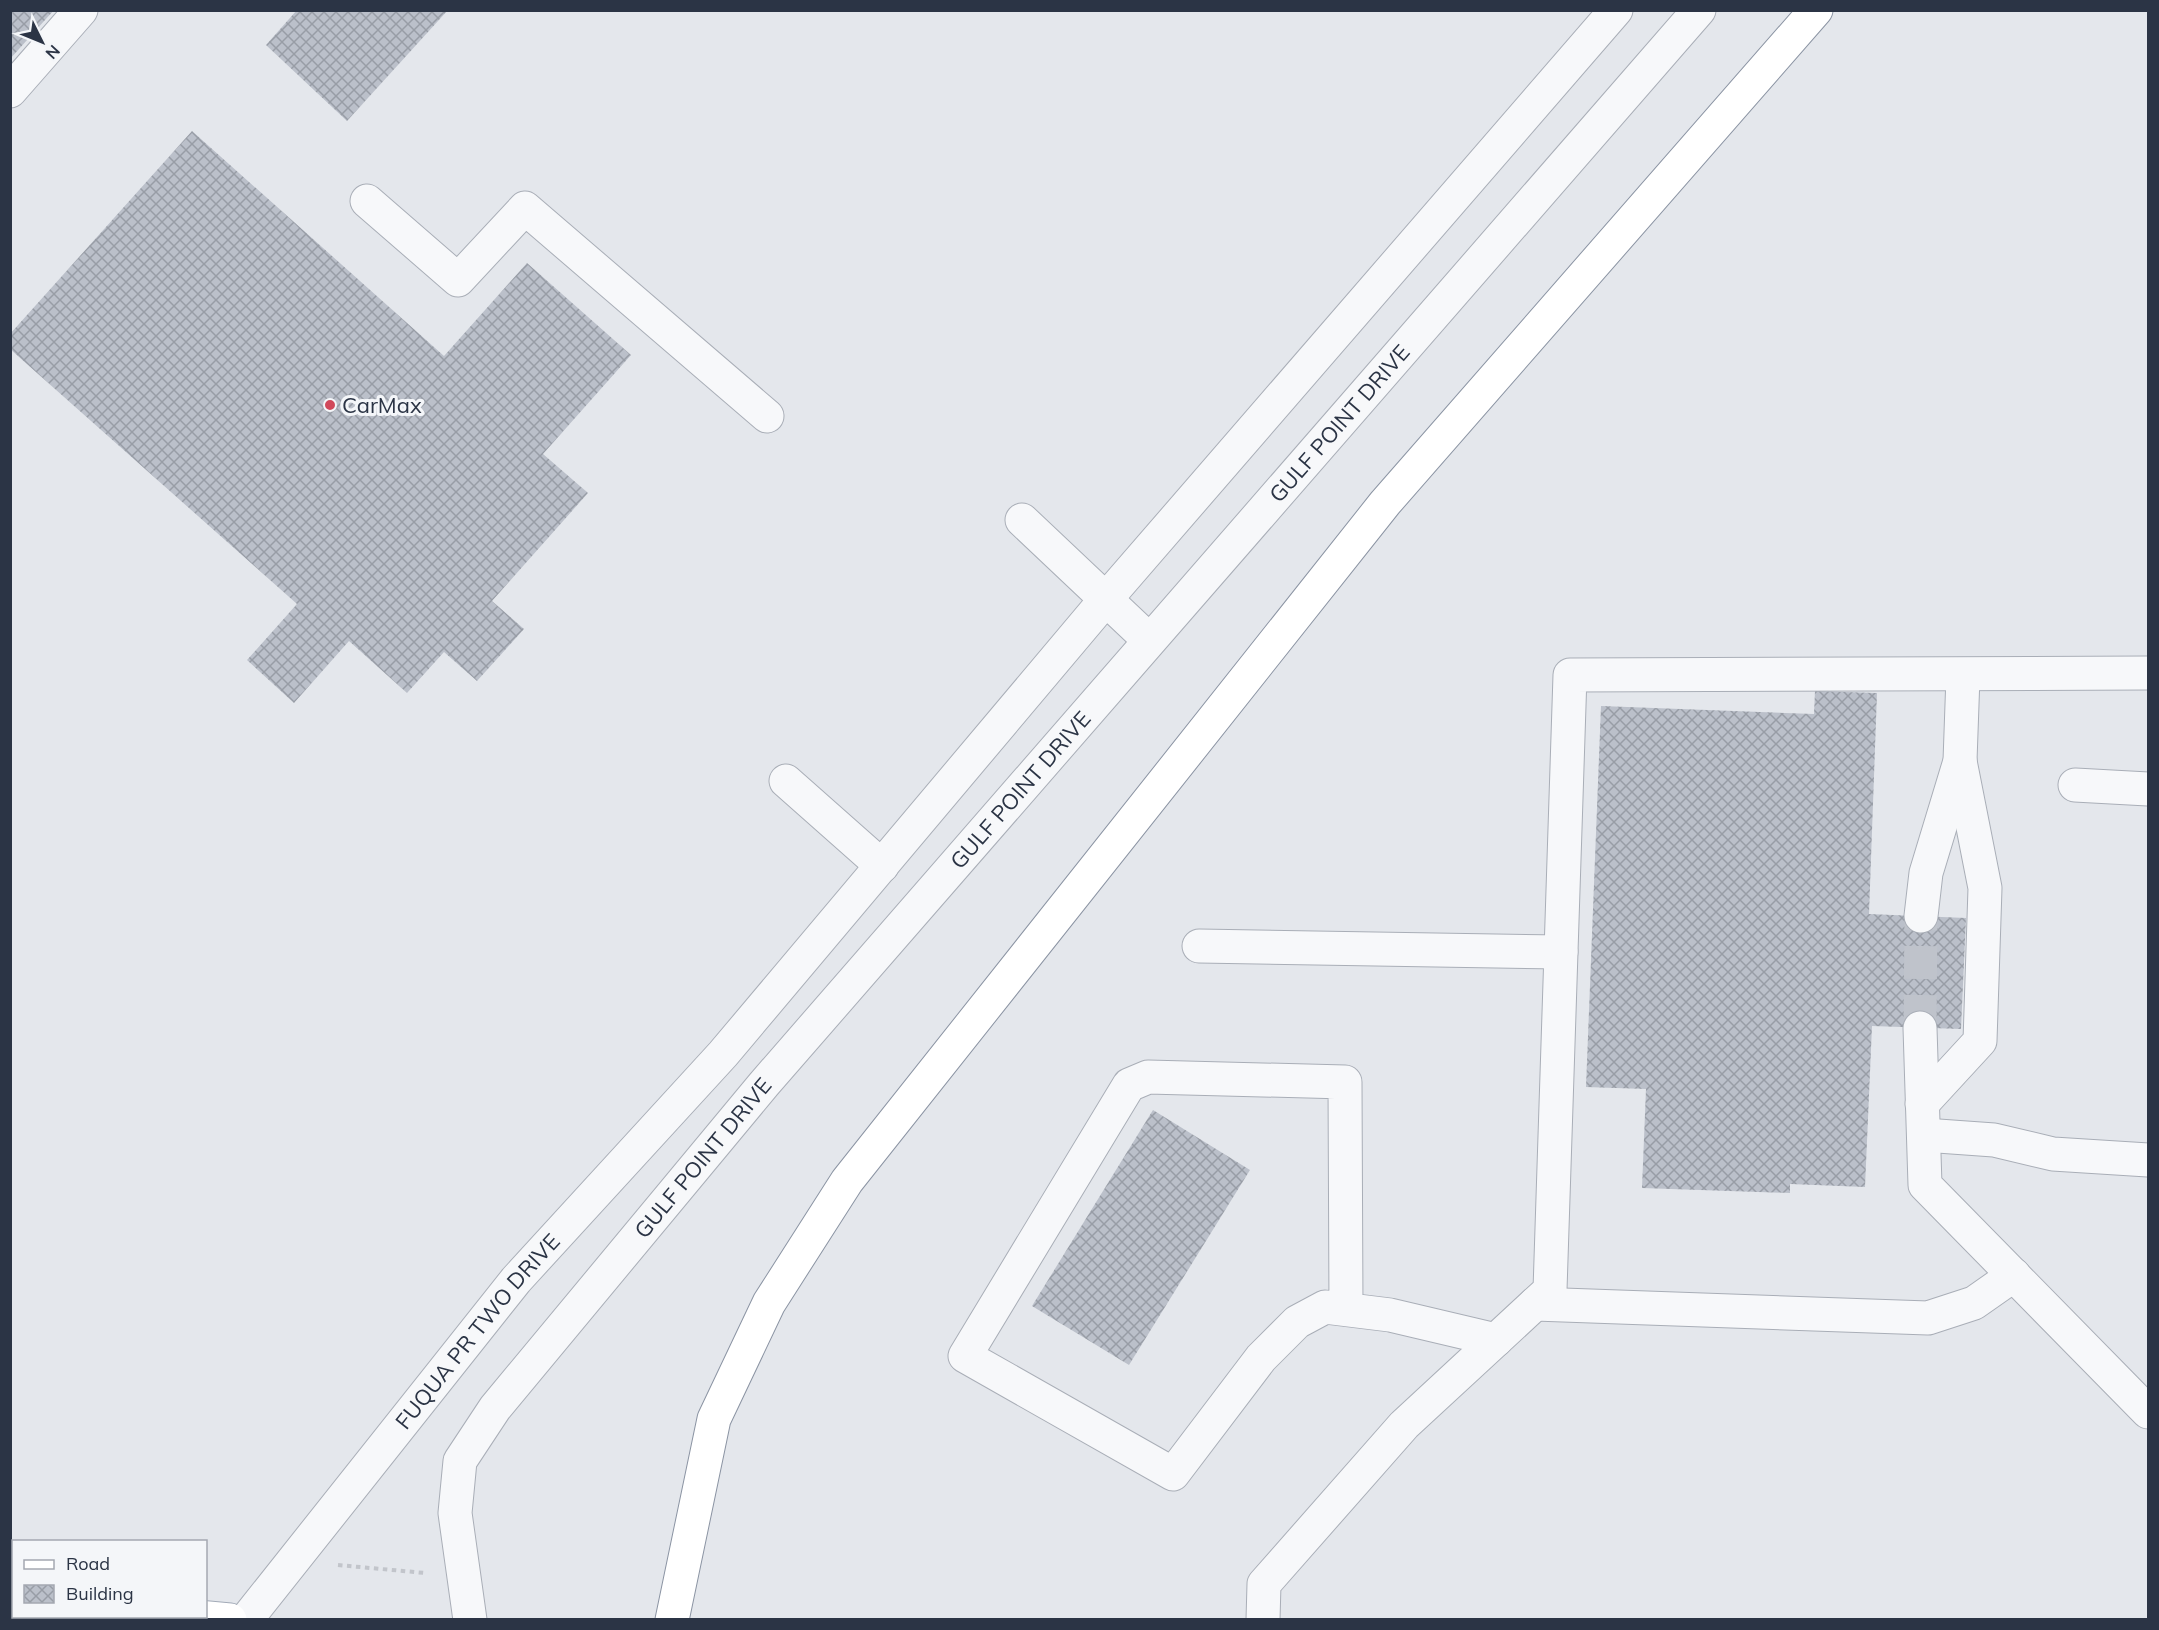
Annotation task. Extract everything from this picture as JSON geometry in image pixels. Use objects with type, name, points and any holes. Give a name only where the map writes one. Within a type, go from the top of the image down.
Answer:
[{"type":"main road","points":[[672,1620],[714,1419],[769,1303],[847,1181],[1385,503],[1816,10]]},
{"type":"main road","points":[[201,1618],[230,1620]]},
{"type":"street","points":[[10,91],[81,10]]},
{"type":"street","points":[[764,1084],[724,1053],[1106,599],[1616,10]]},
{"type":"street","name":"GULF POINT DRIVE","points":[[470,1620],[455,1513],[460,1461],[495,1408],[764,1084],[1699,10]]},
{"type":"street","points":[[367,201],[458,280],[525,208],[767,416]]},
{"type":"street","points":[[1022,520],[1149,640]]},
{"type":"street","points":[[1263,1620],[1264,1584],[1404,1425],[1550,1290],[1570,675],[1963,676],[2148,673]]},
{"type":"street","points":[[1923,1119],[1980,1041],[1985,888],[1960,761],[1963,676]]},
{"type":"street","points":[[1921,916],[1926,873],[1960,761]]},
{"type":"street","points":[[786,782],[882,866]]},
{"type":"street","points":[[2075,785],[2148,789]]},
{"type":"street","points":[[1199,946],[1561,952]]},
{"type":"street","points":[[1920,1028],[1925,1185],[2148,1412]]},
{"type":"street","name":"FUQUA PR TWO DRIVE","points":[[246,1620],[516,1280],[724,1053]]},
{"type":"street","points":[[1346,1309],[1345,1082],[1148,1077],[1129,1085],[965,1356],[1173,1474],[1261,1358],[1297,1322],[1325,1307],[1390,1315],[1496,1340]]},
{"type":"street","points":[[1923,1119],[1994,1140],[2053,1154],[2148,1160]]},
{"type":"street","points":[[1535,1304],[1928,1318],[1974,1303],[2014,1275]]},
{"type":"path","points":[[339,1565],[430,1574]]},
{"type":"building","points":[[10,10],[54,10],[10,59]]},
{"type":"building","points":[[297,10],[448,10],[347,121],[266,45]]},
{"type":"building","name":"CarMax","points":[[192,131],[444,356],[527,263],[631,355],[543,454],[588,493],[492,601],[524,629],[477,681],[444,652],[407,693],[349,641],[294,703],[247,660],[297,604],[10,349],[10,334]]},
{"type":"building","points":[[1815,691],[1877,693],[1869,914],[1966,918],[1961,1029],[1872,1026],[1865,1187],[1790,1184],[1790,1193],[1642,1188],[1646,1089],[1586,1087],[1601,706],[1814,714]]},
{"type":"building","points":[[1153,1110],[1250,1170],[1129,1365],[1032,1306]]},
{"type":"tunnel","points":[[1920,1028],[1921,916]]},
{"type":"place","name":"CarMax","points":[[330,405]]}]
